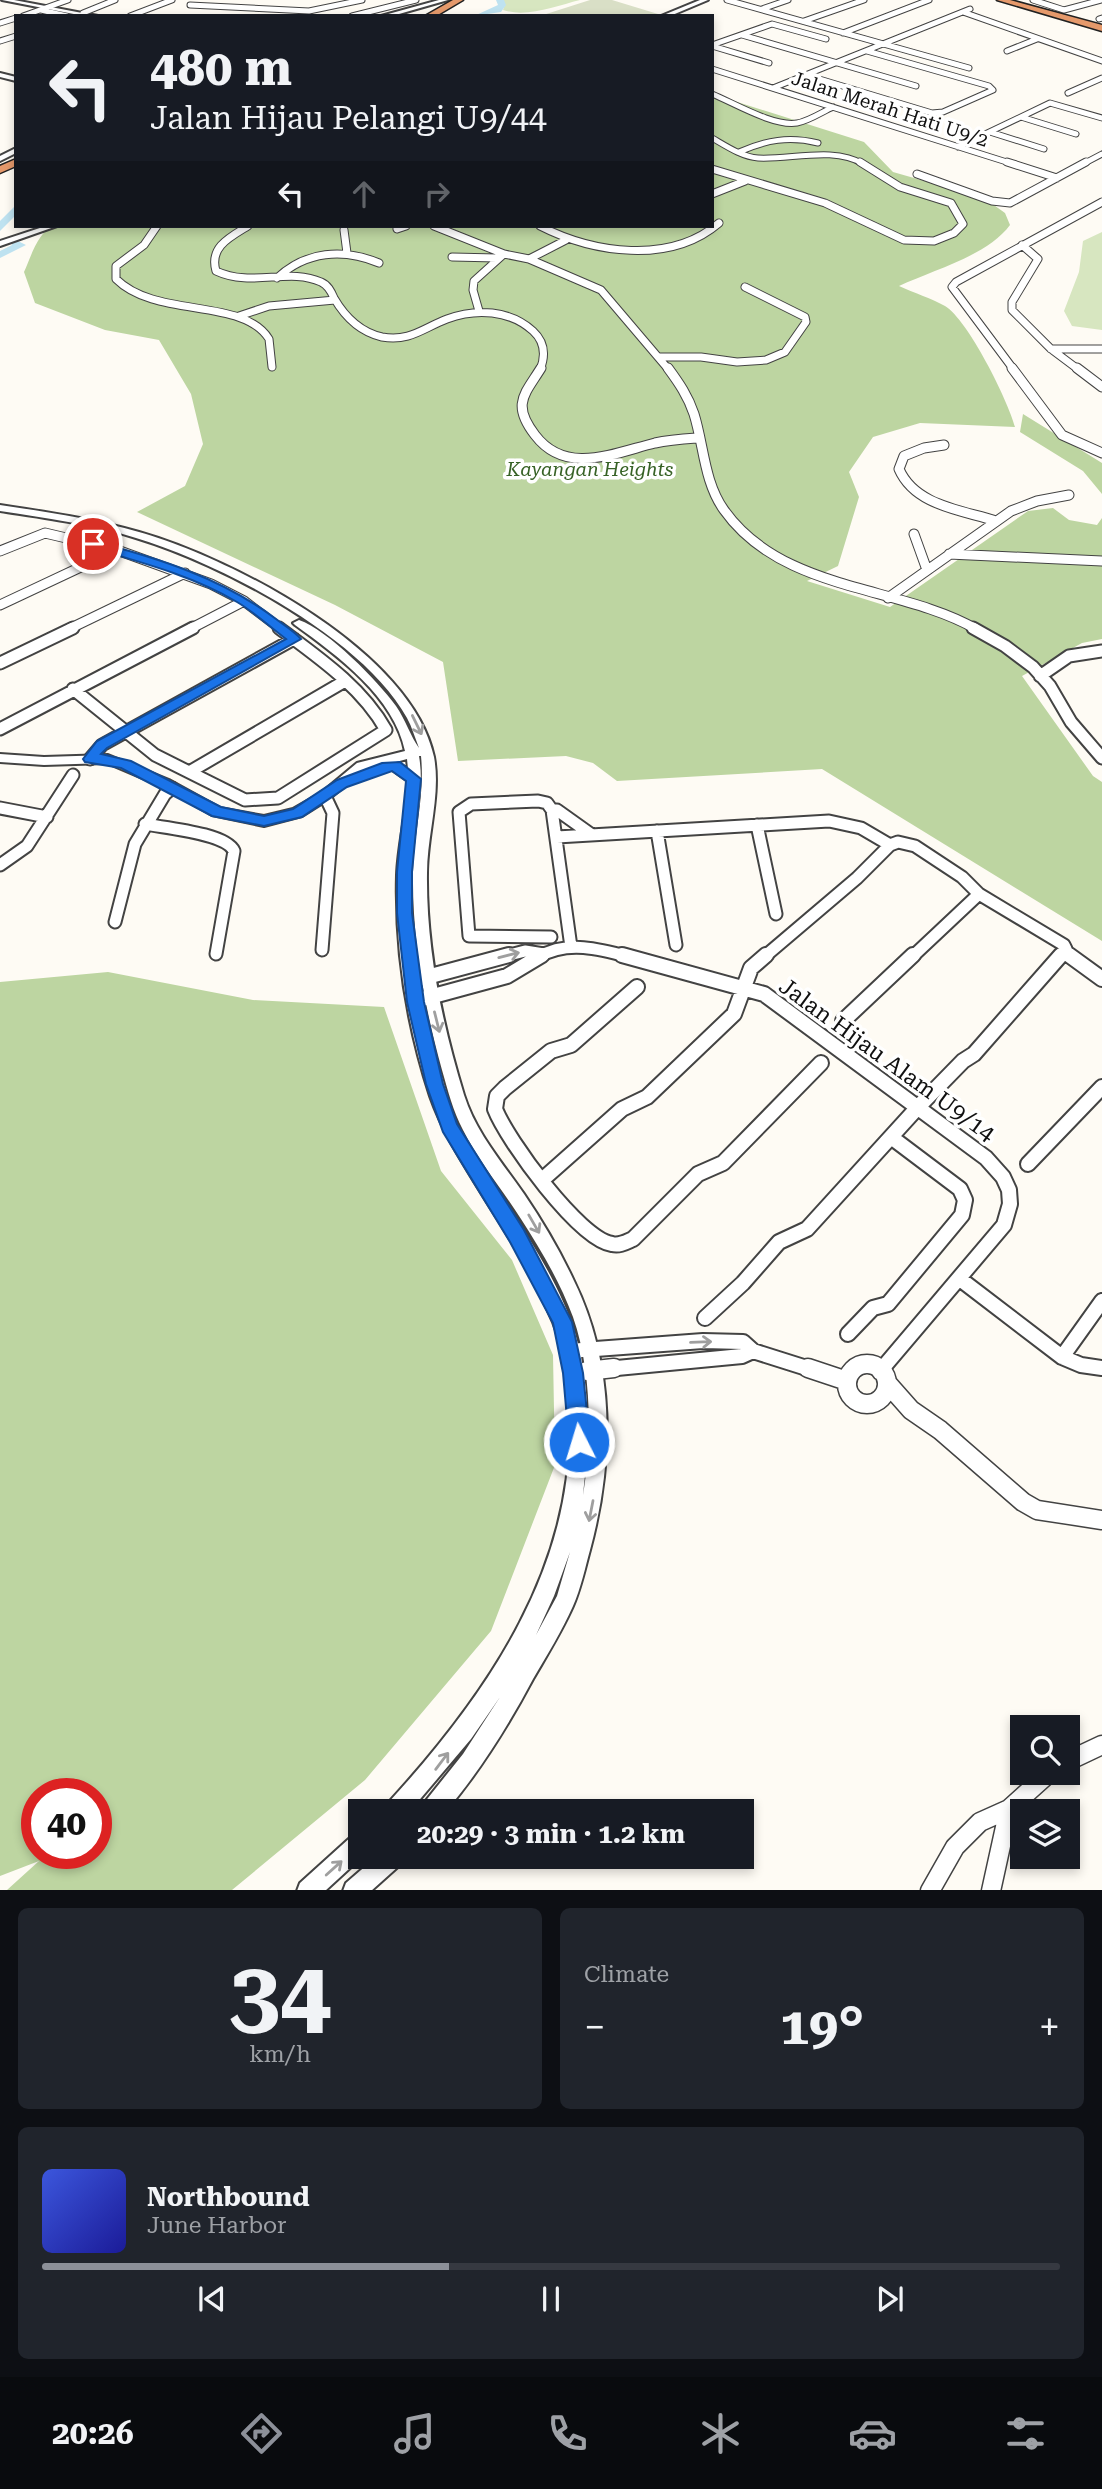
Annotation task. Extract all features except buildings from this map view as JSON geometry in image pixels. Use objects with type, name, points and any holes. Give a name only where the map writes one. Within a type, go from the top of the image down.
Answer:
[{"type":"highway","points":[[432,14],[456,0]]},
{"type":"highway","points":[[446,14],[470,0]]},
{"type":"highway","points":[[1001,0],[1101,23]]},
{"type":"highway","points":[[1012,0],[1101,23]]},
{"type":"street","points":[[5,0],[87,14]]},
{"type":"street","points":[[29,14],[68,0]]},
{"type":"street","points":[[83,13],[115,0]]},
{"type":"street","points":[[135,14],[172,0]]},
{"type":"street","points":[[190,5],[309,11],[362,0]]},
{"type":"street","points":[[361,14],[416,0]]},
{"type":"street","points":[[391,14],[444,0]]},
{"type":"street","points":[[403,14],[456,0]]},
{"type":"street","points":[[669,14],[705,0]]},
{"type":"street","points":[[727,0],[969,68]]},
{"type":"street","points":[[761,9],[788,0]]},
{"type":"street","points":[[804,22],[864,0]]},
{"type":"street","points":[[843,33],[929,0]]},
{"type":"street","points":[[1033,0],[1044,1],[1059,9],[1101,0]]},
{"type":"street","points":[[351,3],[370,12]]},
{"type":"street","points":[[229,14],[234,8]]},
{"type":"street","points":[[773,88],[970,9]]},
{"type":"street","points":[[41,10],[58,14]]},
{"type":"street","points":[[963,12],[1102,61]]},
{"type":"street","points":[[714,45],[769,25],[827,39]]},
{"type":"street","points":[[742,35],[916,86]]},
{"type":"street","points":[[1007,51],[1037,39]]},
{"type":"street","points":[[714,47],[769,63]]},
{"type":"street","points":[[806,75],[936,113],[993,90],[989,86],[867,51]]},
{"type":"street","name":"Jalan Merah Hati U9/2","points":[[714,70],[1057,178]]},
{"type":"street","points":[[1068,93],[1102,78]]},
{"type":"street","points":[[838,95],[852,89]]},
{"type":"street","points":[[714,95],[783,123],[795,123],[833,107]]},
{"type":"street","points":[[958,147],[1050,103],[1102,118]]},
{"type":"street","points":[[1021,117],[1076,134]]},
{"type":"street","points":[[990,132],[1044,149]]},
{"type":"street","points":[[739,152],[780,137],[818,143]]},
{"type":"street","points":[[714,139],[739,152],[760,158],[839,156],[853,159],[900,187],[951,203],[963,224],[958,230],[932,242],[911,242],[843,209],[714,170]]},
{"type":"street","points":[[0,164],[14,152]]},
{"type":"street","points":[[916,174],[1002,203],[1010,203],[1102,154]]},
{"type":"street","points":[[714,193],[745,181]]},
{"type":"street","points":[[1102,202],[956,282],[952,287],[1062,435],[1102,453]]},
{"type":"street","points":[[714,227],[719,223]]},
{"type":"street","points":[[0,244],[47,228]]},
{"type":"street","points":[[156,228],[144,245],[116,266],[114,278],[118,283],[147,299],[239,316],[261,328],[269,338],[272,346],[272,367]]},
{"type":"street","points":[[245,228],[220,244],[213,266],[219,273],[233,278],[303,278],[320,281],[331,289],[335,300],[354,326],[376,336],[411,338],[444,320],[479,311],[497,313],[536,332],[542,342],[543,365],[526,388],[523,397],[527,424],[540,443],[550,450],[572,459],[593,460],[655,443],[698,438]]},
{"type":"street","points":[[438,228],[501,256]]},
{"type":"street","points":[[544,228],[564,239],[627,248],[665,248],[703,237],[713,228]]},
{"type":"street","points":[[529,259],[562,244],[569,228]]},
{"type":"street","points":[[344,230],[347,253]]},
{"type":"street","points":[[1022,245],[1038,259],[1012,302],[1012,310],[1051,349],[1102,387]]},
{"type":"street","points":[[277,278],[293,264],[311,257],[347,253],[366,256],[379,263]]},
{"type":"street","points":[[479,311],[473,290],[474,281],[501,256]]},
{"type":"street","points":[[452,257],[501,256],[529,259],[601,290],[660,357],[687,395],[703,462],[723,509],[737,525],[769,552],[790,564],[832,581],[956,618],[1005,646],[1040,676],[1071,722],[1102,758]]},
{"type":"street","points":[[660,357],[701,357],[752,362],[785,352],[806,322],[805,317],[745,287]]},
{"type":"street","points":[[239,316],[269,306],[335,300]]},
{"type":"street","points":[[1051,349],[1102,349]]},
{"type":"street","points":[[944,445],[924,448],[904,456],[899,469],[905,483],[920,496],[996,521]]},
{"type":"street","points":[[888,598],[996,521],[1023,506],[1069,495]]},
{"type":"street","points":[[0,508],[91,522],[143,536],[190,554],[282,600],[333,634],[383,679],[410,712],[424,739],[418,753],[414,779],[404,872],[404,913],[420,979],[435,1084],[449,1127],[517,1236],[562,1322],[573,1373],[579,1442],[575,1497],[561,1552],[508,1668],[434,1771],[407,1799]]},
{"type":"street","points":[[0,514],[72,525],[138,542],[218,574],[277,608],[322,639],[385,700],[418,753],[428,792],[419,868],[423,949],[420,979]]},
{"type":"street","points":[[0,551],[46,533],[117,550],[185,573],[244,601],[294,639],[345,681],[378,713],[386,727],[384,732],[278,798],[259,801],[232,795],[191,771],[155,755],[73,690]]},
{"type":"street","points":[[914,534],[927,570]]},
{"type":"street","points":[[0,605],[117,550]]},
{"type":"street","points":[[949,554],[1102,561]]},
{"type":"street","points":[[0,663],[185,573]]},
{"type":"street","points":[[0,729],[244,601]]},
{"type":"street","points":[[90,759],[102,745],[294,639]]},
{"type":"street","points":[[1040,676],[1069,656],[1102,651]]},
{"type":"street","points":[[191,771],[345,681]]},
{"type":"street","points":[[0,758],[44,761],[108,759],[126,764],[217,812],[264,821],[297,813],[342,784],[418,753]]},
{"type":"street","points":[[393,761],[418,753]]},
{"type":"street","points":[[393,761],[414,779]]},
{"type":"street","points":[[0,865],[27,846],[73,775]]},
{"type":"street","points":[[115,922],[135,844],[145,824],[172,788]]},
{"type":"street","points":[[322,950],[333,813],[325,796]]},
{"type":"street","points":[[551,937],[469,936],[459,812],[471,804],[538,801],[547,803],[552,810],[557,837],[572,947]]},
{"type":"street","points":[[0,807],[47,817]]},
{"type":"street","points":[[552,810],[556,810],[592,835]]},
{"type":"street","points":[[557,837],[848,822],[890,845]]},
{"type":"street","points":[[145,824],[219,838],[232,846],[234,852],[216,954]]},
{"type":"street","points":[[757,825],[776,914]]},
{"type":"street","points":[[657,831],[676,945]]},
{"type":"street","points":[[542,1181],[622,1109],[647,1097],[734,1014],[751,968],[857,878],[890,845],[898,842],[915,846],[962,877],[979,894],[1102,979]]},
{"type":"street","points":[[843,1021],[979,894]]},
{"type":"street","name":"Jalan Hijau Alam U9/14","points":[[544,954],[572,947],[598,949],[745,987],[764,995],[919,1106],[1000,1172],[1010,1194],[1011,1211],[1004,1225],[883,1365],[884,1377]]},
{"type":"street","points":[[420,979],[525,951],[544,954]]},
{"type":"street","points":[[705,1318],[743,1283],[779,1242],[807,1229],[919,1106],[963,1061],[974,1054],[1065,951]]},
{"type":"street","points":[[423,999],[507,976],[544,954]]},
{"type":"street","points":[[637,987],[570,1045],[551,1051],[497,1096],[495,1109],[499,1119],[553,1196],[596,1238],[609,1244],[623,1244],[633,1239],[698,1174],[723,1163],[821,1063]]},
{"type":"street","points":[[423,999],[464,1119],[535,1224],[582,1317],[593,1370],[600,1433],[597,1479],[589,1519],[566,1598],[493,1732],[441,1799]]},
{"type":"street","points":[[1028,1164],[1056,1131],[1069,1124],[1102,1087]]},
{"type":"street","points":[[848,1334],[873,1308],[888,1304],[962,1215],[964,1208],[965,1200],[960,1189],[891,1136]]},
{"type":"street","points":[[960,1279],[1062,1357],[1082,1365],[1102,1368]]},
{"type":"street","points":[[1062,1357],[1102,1301]]},
{"type":"street","points":[[569,1351],[703,1341],[743,1342],[753,1351],[847,1381]]},
{"type":"street","points":[[573,1373],[742,1356],[753,1351]]},
{"type":"street","points":[[911,1410],[884,1377],[868,1364],[861,1364],[850,1371],[847,1381],[854,1397],[867,1404],[891,1403],[911,1410],[940,1430],[1023,1502],[1037,1510],[1102,1520]]},
{"type":"street","points":[[874,1404],[885,1397],[884,1377]]},
{"type":"street","points":[[1080,1755],[1102,1745]]},
{"type":"street","points":[[931,1890],[955,1847],[980,1822],[1009,1809],[1036,1785]]},
{"type":"street","points":[[991,1890],[1009,1809]]},
{"type":"street","points":[[309,1890],[348,1855]]},
{"type":"street","points":[[355,1890],[379,1869]]},
{"type":"green space","points":[[502,0],[580,0],[522,13],[503,10],[505,4]]},
{"type":"green space","points":[[590,0],[612,0],[658,14],[546,14]]},
{"type":"green space","name":"Kayangan Heights","points":[[714,95],[864,142],[893,172],[984,198],[1005,213],[1010,225],[1000,236],[974,254],[899,286],[945,306],[965,327],[986,362],[1015,427],[920,423],[873,437],[849,472],[859,497],[838,566],[807,581],[890,607],[1028,511],[1053,508],[1069,520],[1097,525],[1102,518],[1102,639],[1082,643],[1022,676],[1093,776],[1102,782],[1102,941],[822,769],[617,781],[593,763],[566,756],[458,761],[443,662],[335,605],[137,512],[185,486],[203,444],[191,394],[159,340],[105,330],[35,303],[24,272],[39,239],[48,229],[714,228]]},
{"type":"green space","points":[[1102,232],[1102,330],[1072,326],[1064,311],[1079,272],[1083,241]]},
{"type":"green space","points":[[1023,414],[1102,463],[1102,494],[1083,471],[1020,432]]},
{"type":"green space","points":[[108,972],[253,1000],[384,1007],[441,1171],[512,1260],[553,1355],[555,1465],[491,1631],[365,1780],[232,1890],[7,1890],[30,1869],[112,1869],[112,1778],[21,1778],[21,1868],[0,1876],[0,982]]},
{"type":"waterway","points":[[485,14],[498,10],[502,5],[500,0]]},
{"type":"waterway","points":[[0,228],[14,210]]},
{"type":"waterway","points":[[0,255],[21,245],[16,243]]},
{"type":"route","points":[[93,544],[171,568],[211,584],[244,601],[294,639],[102,745],[90,759],[108,759],[126,764],[217,812],[264,821],[297,813],[342,784],[382,768],[395,766],[414,779],[404,872],[404,913],[415,1002],[435,1084],[449,1127],[517,1236],[562,1322],[573,1373],[579,1442]]}]
